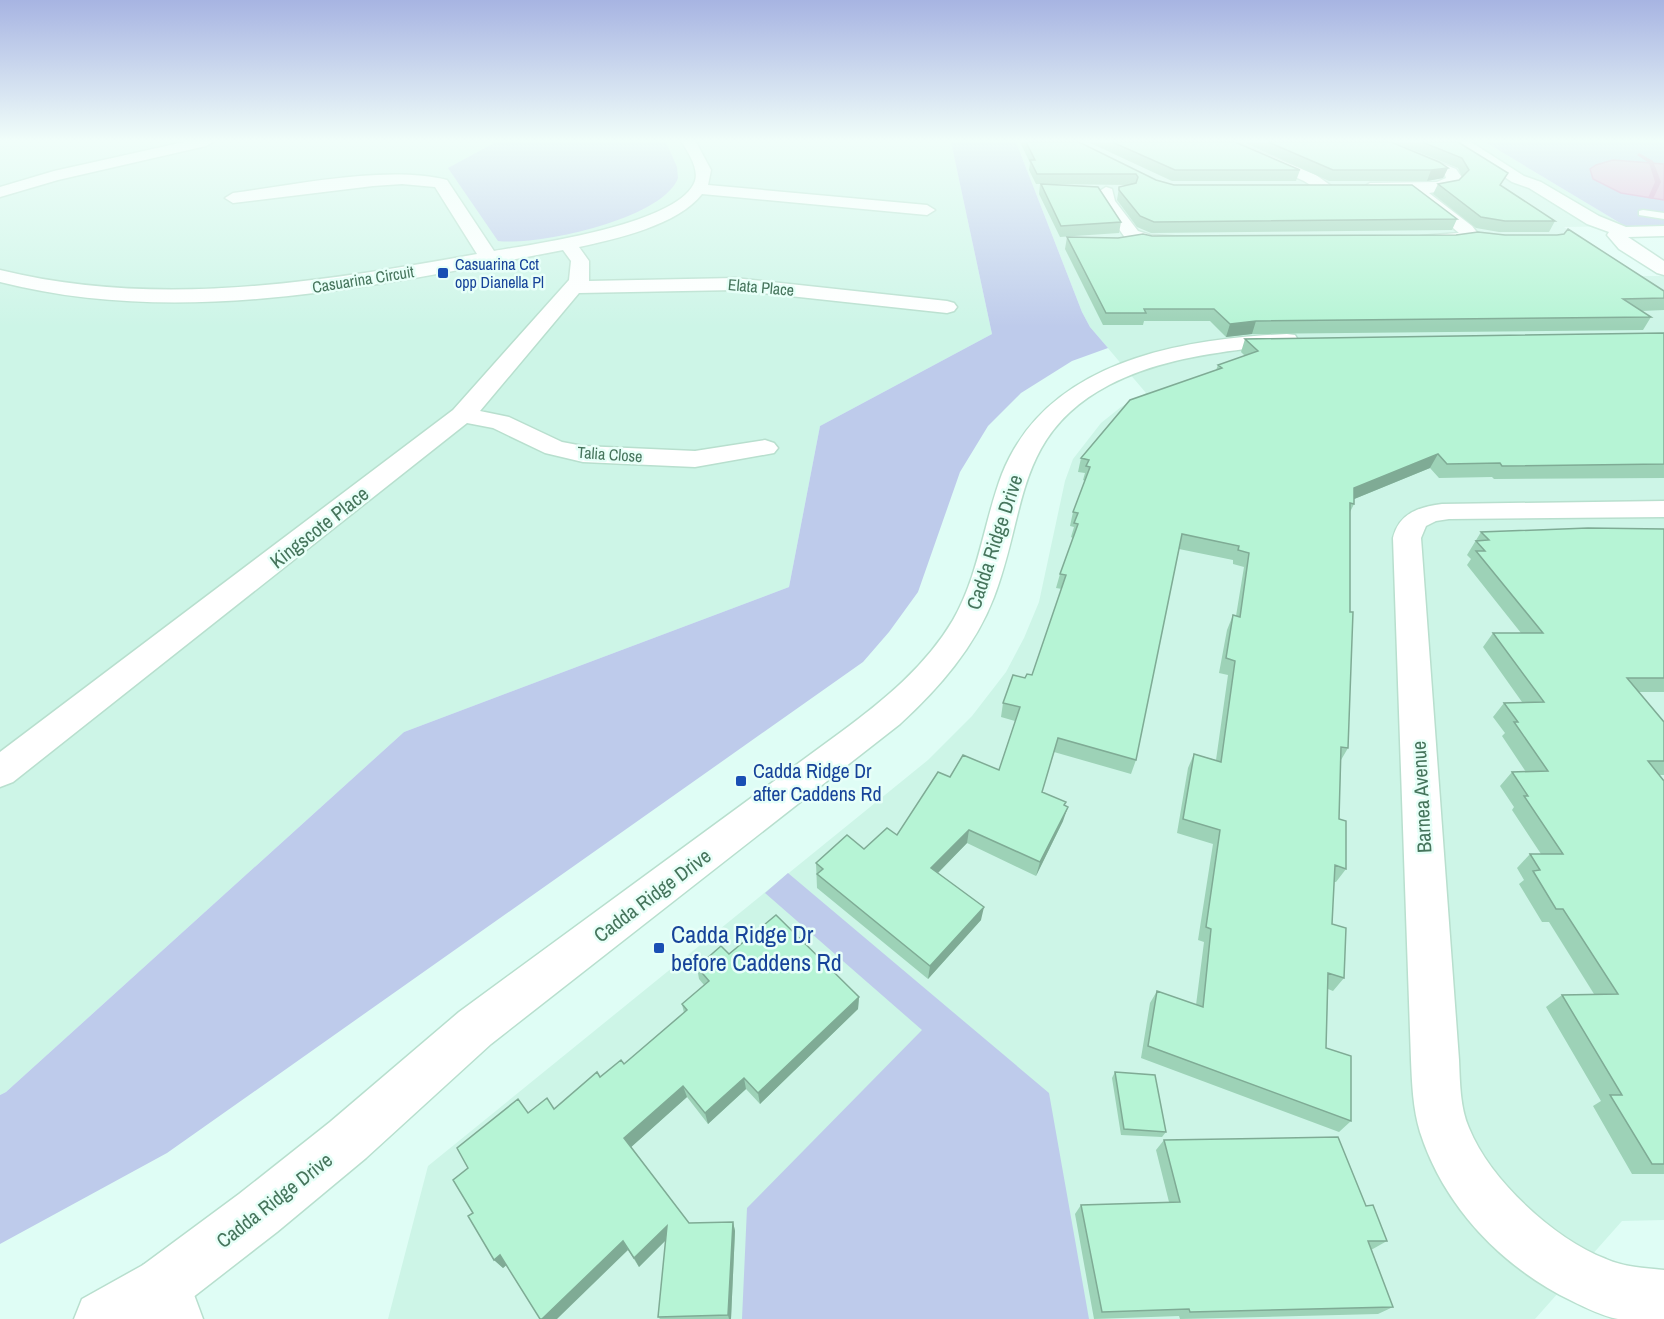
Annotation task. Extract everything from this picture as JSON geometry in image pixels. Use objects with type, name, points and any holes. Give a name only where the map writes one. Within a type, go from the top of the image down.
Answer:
[{"type":"street","points":[[454,204],[489,258]]},
{"type":"street","name":"Casuarina Circuit","points":[[0,276],[61,290],[106,294],[229,294],[342,283],[567,243],[646,222],[680,204]]},
{"type":"street","points":[[857,204],[927,210]]},
{"type":"street","points":[[1113,204],[1130,233],[1138,237],[1156,241],[1192,241]]},
{"type":"street","points":[[1432,204],[1467,230],[1470,235]]},
{"type":"street","points":[[1550,204],[1574,219],[1620,234],[1664,231]]},
{"type":"street","points":[[1620,234],[1625,245],[1664,269]]},
{"type":"street","points":[[1404,240],[1462,239],[1470,235],[1491,238]]},
{"type":"street","points":[[1116,242],[1138,237]]},
{"type":"street","points":[[567,243],[580,261],[580,275],[575,287]]},
{"type":"street","points":[[0,291],[22,282]]},
{"type":"street","name":"Elata Place","points":[[575,287],[735,284],[946,307]]},
{"type":"street","name":"Kingscote Place","points":[[0,772],[462,415],[575,287]]},
{"type":"street","name":"Cadda Ridge Drive","points":[[102,1319],[169,1302],[258,1213],[348,1140],[475,1028],[854,742],[909,696],[945,657],[970,617],[987,576],[1022,457],[1048,420],[1070,400],[1109,377],[1146,362],[1185,352],[1252,342],[1324,340]]},
{"type":"street","name":"Talia Close","points":[[462,415],[500,422],[554,448],[583,454],[695,459],[765,448]]},
{"type":"street","name":"Barnea Avenue","points":[[1664,509],[1449,511],[1423,516],[1413,522],[1408,531],[1435,1060],[1438,1103],[1443,1125],[1461,1164],[1498,1214],[1531,1244],[1574,1272],[1611,1288],[1653,1298],[1664,1298]]},
{"type":"lane","points":[[1643,213],[1664,216]]},
{"type":"shaded area","points":[[0,204],[964,204],[992,334],[820,426],[789,587],[404,732],[0,1095]]},
{"type":"shaded area","points":[[472,204],[653,204],[625,217],[569,234],[541,239],[498,241]]},
{"type":"shaded area","points":[[964,204],[1040,204],[1082,312],[1090,327],[1108,348],[1072,361],[1021,393],[988,426],[960,472],[918,592],[889,632],[863,662],[167,1153],[0,1244],[0,1095],[404,732],[789,587],[820,426],[992,334]]},
{"type":"shaded area","points":[[1040,204],[1588,204],[1625,226],[1564,227],[1639,276],[1664,276],[1664,1220],[1622,1221],[1535,1319],[388,1319],[428,1166],[928,760],[972,716],[1006,672],[1039,602],[1065,481],[1073,459],[1101,423],[1121,407],[1146,393],[1090,327]]},
{"type":"shaded area","points":[[1588,204],[1664,204],[1664,226],[1625,226]]},
{"type":"shaded area","points":[[788,873],[1049,1093],[1089,1319],[742,1319],[747,1208],[922,1030],[765,893]]},
{"type":"building","points":[[1050,204],[1109,204],[1121,222],[1061,226]]},
{"type":"building","points":[[1130,204],[1437,204],[1457,219],[1154,222],[1140,216]]},
{"type":"building","points":[[1463,204],[1528,204],[1555,221],[1505,221],[1481,217]]},
{"type":"building","points":[[1568,229],[1664,291],[1664,298],[1623,299],[1651,317],[1256,321],[1230,324],[1214,309],[1144,309],[1146,313],[1106,313],[1067,237],[1118,238],[1143,234],[1152,236],[1456,235],[1478,232],[1505,235],[1557,235],[1564,234]]},
{"type":"building","points":[[1664,333],[1664,464],[1502,466],[1500,463],[1447,464],[1438,454],[1354,488],[1354,504],[1350,503],[1350,612],[1353,612],[1348,748],[1341,747],[1339,819],[1346,821],[1346,869],[1335,865],[1332,924],[1346,928],[1344,978],[1328,973],[1326,1048],[1351,1056],[1351,1121],[1148,1046],[1157,991],[1203,1007],[1211,929],[1206,927],[1220,830],[1183,819],[1194,754],[1221,762],[1235,661],[1226,658],[1233,615],[1240,617],[1249,553],[1238,550],[1239,546],[1182,534],[1136,760],[1058,738],[1042,792],[1066,802],[1064,805],[1068,807],[1040,862],[969,830],[931,868],[984,907],[930,966],[817,874],[823,869],[816,863],[847,835],[864,849],[887,828],[897,835],[938,772],[950,777],[963,755],[999,770],[1020,707],[1003,703],[1013,675],[1025,678],[1027,674],[1032,675],[1066,575],[1060,574],[1078,524],[1074,523],[1078,513],[1073,512],[1090,467],[1086,466],[1089,460],[1081,458],[1130,400],[1222,368],[1218,365],[1258,351],[1245,339]]},
{"type":"building","points":[[1588,528],[1664,529],[1664,678],[1627,678],[1664,722],[1664,761],[1648,761],[1664,781],[1664,1164],[1652,1164],[1610,1095],[1622,1095],[1562,995],[1618,994],[1563,909],[1556,909],[1533,871],[1540,870],[1530,854],[1563,854],[1524,796],[1528,796],[1512,772],[1548,771],[1514,722],[1518,722],[1504,703],[1544,702],[1493,633],[1543,633],[1476,551],[1485,551],[1476,541],[1489,540],[1481,532]]},
{"type":"building","points":[[776,915],[859,997],[758,1093],[744,1078],[705,1113],[683,1086],[624,1138],[689,1223],[733,1222],[728,1315],[658,1317],[667,1226],[634,1258],[623,1241],[540,1319],[500,1255],[494,1260],[468,1216],[473,1213],[453,1180],[468,1168],[457,1148],[518,1099],[528,1113],[547,1098],[554,1109],[597,1072],[600,1077],[621,1060],[624,1064],[687,1010],[682,1004],[709,981],[697,967],[721,946],[729,954]]},
{"type":"building","points":[[1115,1072],[1155,1075],[1166,1132],[1124,1129]]},
{"type":"building","points":[[1338,1137],[1366,1206],[1373,1205],[1387,1241],[1368,1241],[1393,1307],[1102,1312],[1081,1205],[1180,1202],[1164,1140]]},
{"type":"place","name":"Casuarina Cct opp Dianella Pl","points":[[443,273]]},
{"type":"place","name":"Cadda Ridge Dr after Caddens Rd","points":[[741,781]]},
{"type":"place","name":"Cadda Ridge Dr before Caddens Rd","points":[[659,948]]}]
